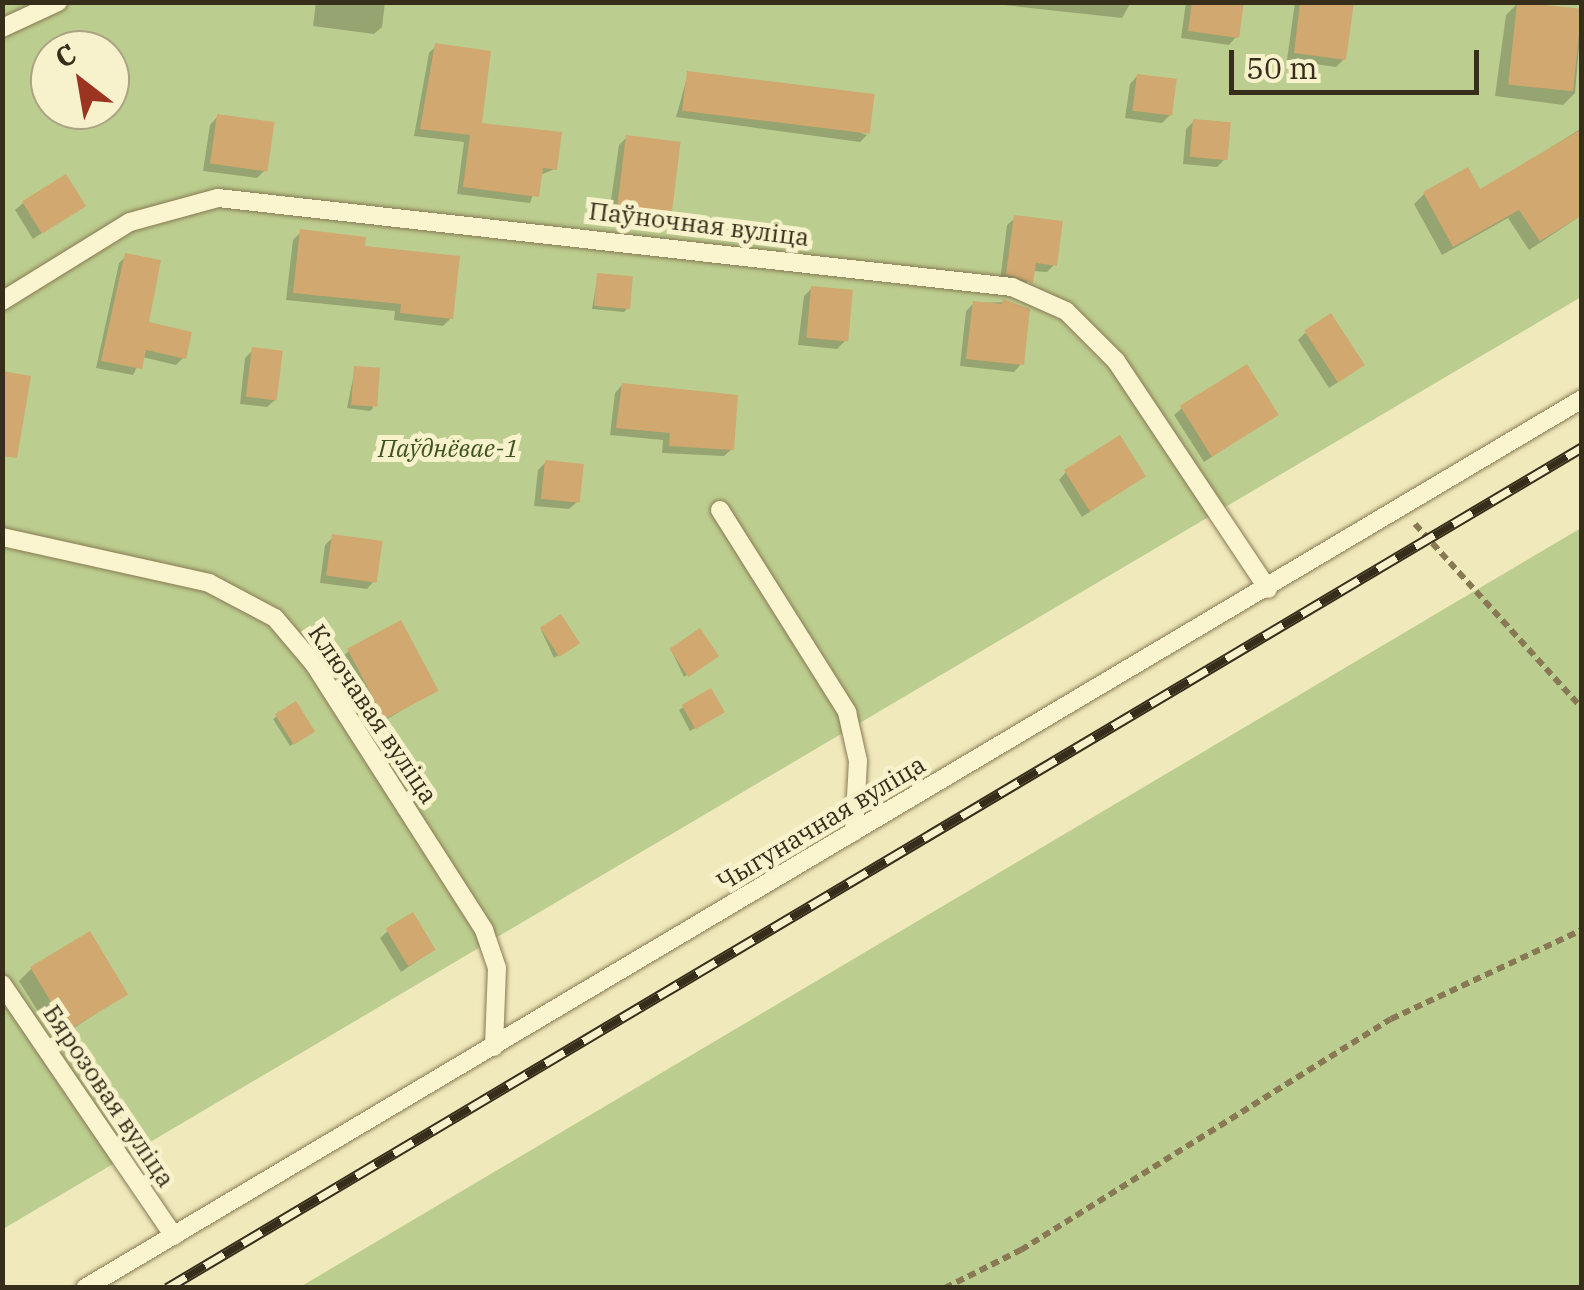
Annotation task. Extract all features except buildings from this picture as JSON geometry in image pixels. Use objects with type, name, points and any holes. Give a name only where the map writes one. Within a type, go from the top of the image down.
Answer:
[{"type":"lane","points":[[2,28],[58,2]]},
{"type":"lane","name":"Паўночная вуліца","points":[[2,301],[130,222],[218,198],[1012,288],[1066,311],[1116,361],[1268,589]]},
{"type":"lane","name":"Чыгуначная вуліца","points":[[84,1288],[1268,589],[1582,399]]},
{"type":"lane","points":[[720,510],[848,712],[858,761],[854,832]]},
{"type":"lane","name":"Ключавая вуліца","points":[[2,536],[208,583],[275,618],[326,681],[484,930],[496,968],[494,1047]]},
{"type":"lane","name":"Бярозовая вуліца","points":[[2,984],[174,1236]]},
{"type":"path","points":[[1401,508],[1582,708]]},
{"type":"path","points":[[945,1288],[1022,1250],[1391,1019],[1582,930]]},
{"type":"green space","name":"Паўднёвае-1","points":[[2,3],[1581,3],[1581,297],[3,1229]]},
{"type":"green space","points":[[1581,528],[1581,1287],[300,1287]]},
{"type":"railway","points":[[167,1288],[1582,447]]}]
